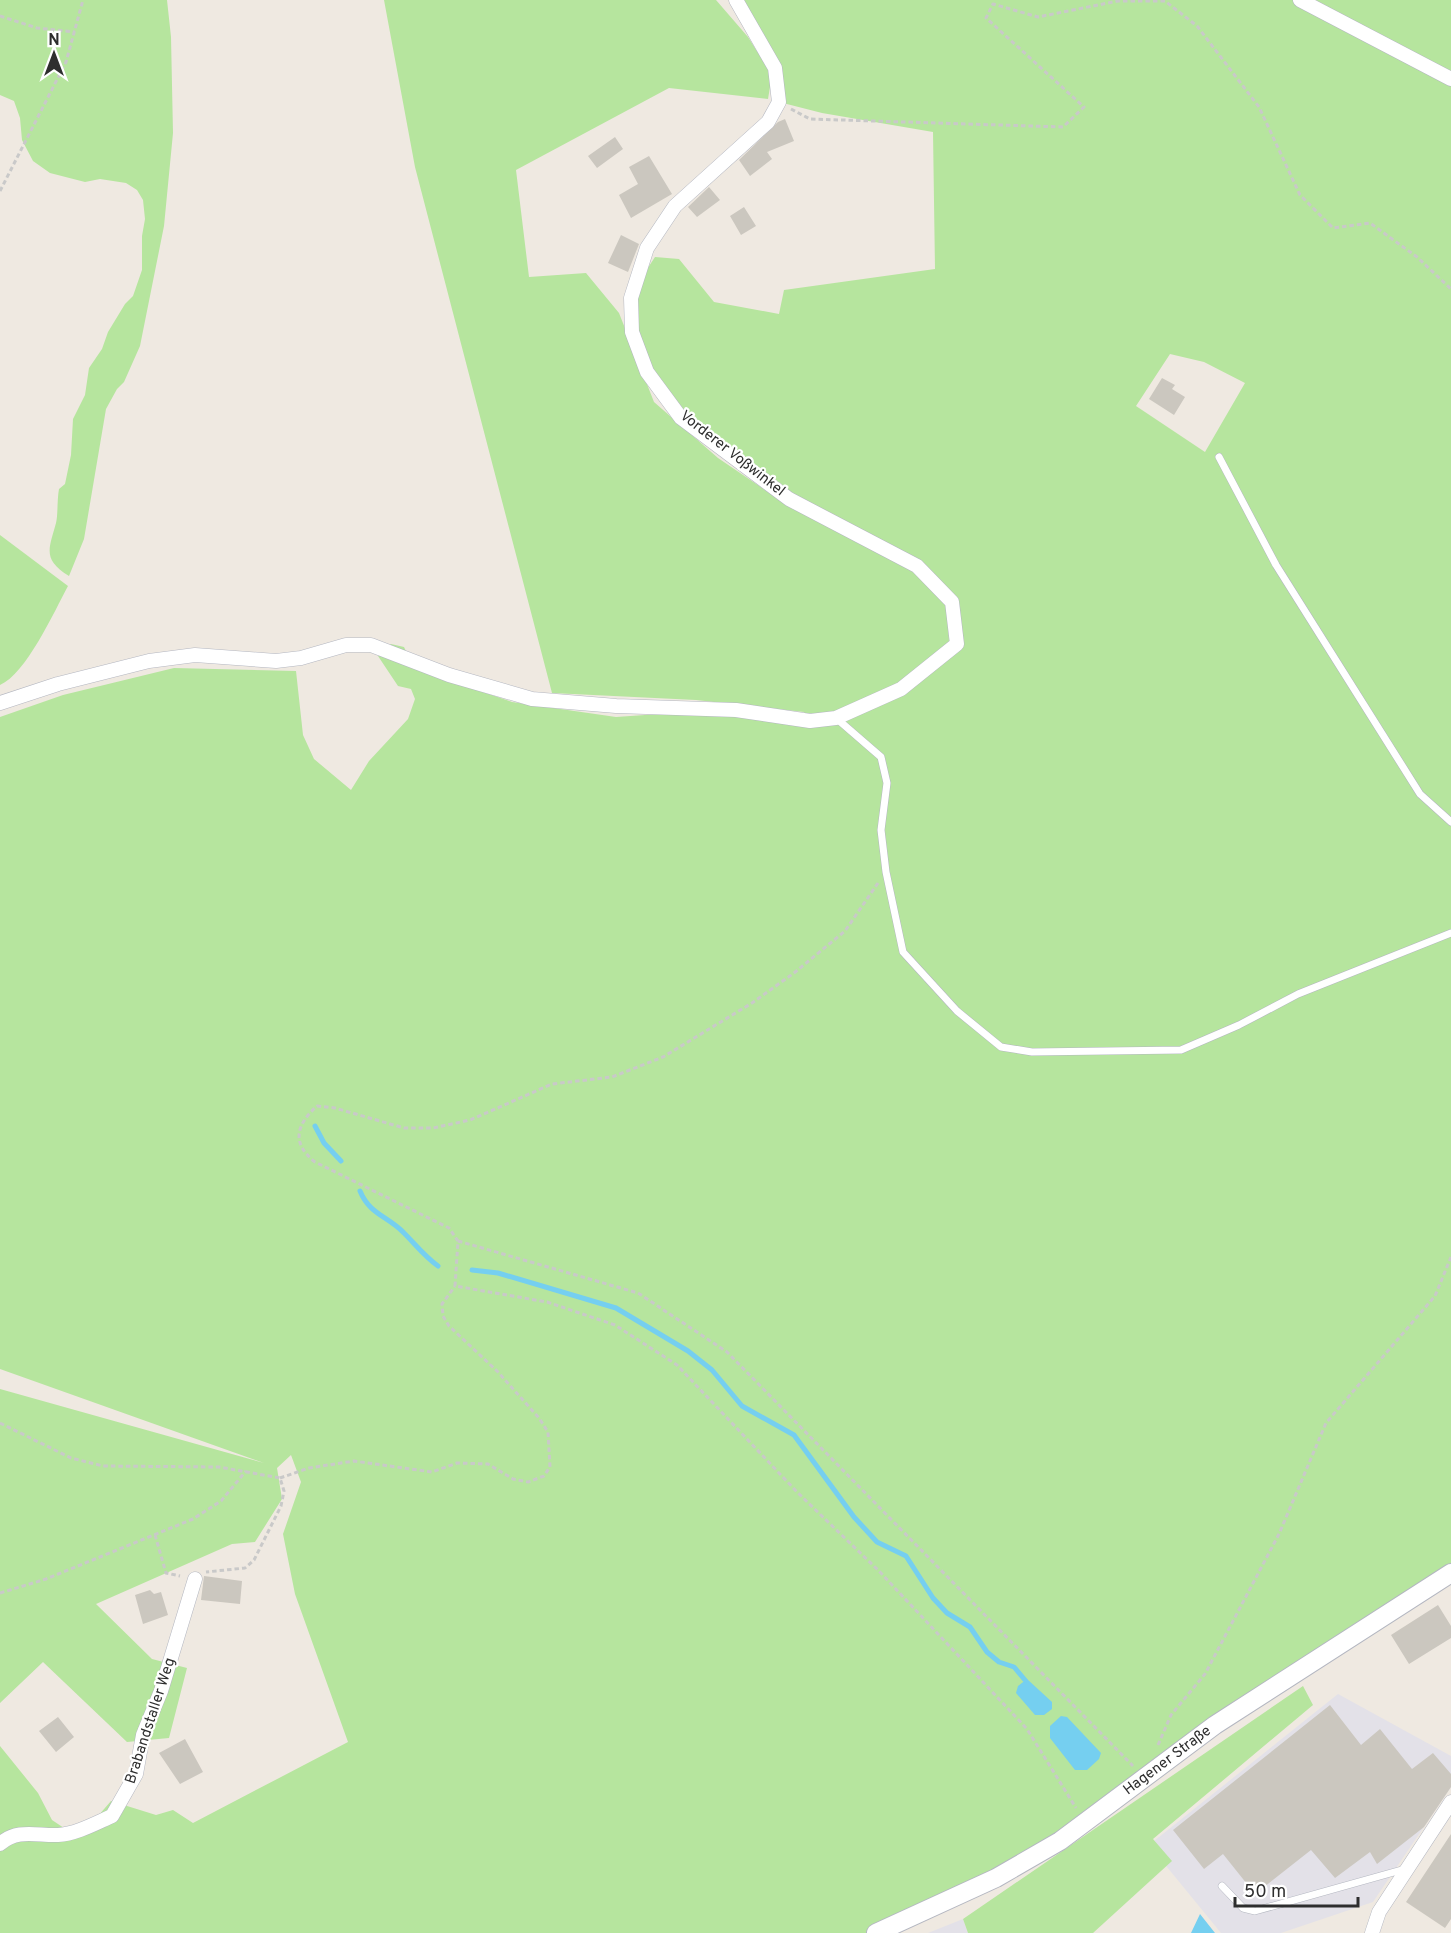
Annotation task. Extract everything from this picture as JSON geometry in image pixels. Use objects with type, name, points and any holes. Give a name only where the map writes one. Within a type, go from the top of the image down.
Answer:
[{"type":"main road","name":"Hagener Straße","points":[[876,1933],[996,1878],[1084,1824],[1215,1725],[1451,1573]]},
{"type":"street","points":[[736,0],[775,68],[779,102]]},
{"type":"street","points":[[1300,0],[1339,23],[1451,79]]},
{"type":"street","name":"Vorderer Voßwinkel","points":[[779,102],[768,122],[675,206],[647,248],[631,297],[632,332],[647,372],[681,418],[789,499],[917,566],[952,602],[957,644],[901,689],[836,718]]},
{"type":"street","points":[[0,703],[58,684],[149,661],[195,655],[276,661],[301,658],[346,645],[371,645],[449,675],[532,699],[616,706],[736,710],[810,722],[836,718]]},
{"type":"street","name":"Brabandstaller Weg","points":[[0,1845],[7,1837],[32,1833],[59,1835],[112,1816],[136,1774],[143,1735],[161,1691],[195,1579]]},
{"type":"street","points":[[1372,1933],[1379,1912],[1451,1802]]},
{"type":"lane","points":[[1219,458],[1276,565],[1420,794],[1451,822]]},
{"type":"lane","points":[[836,718],[881,757],[887,783],[881,830],[886,872],[903,952],[957,1011],[1001,1047],[1032,1052],[1181,1050],[1239,1025],[1298,994],[1451,933]]},
{"type":"lane","points":[[1222,1886],[1243,1908],[1255,1911],[1406,1868]]},
{"type":"path","points":[[0,190],[66,62],[83,0]]},
{"type":"path","points":[[779,102],[810,119],[1062,127],[1084,107],[986,18],[993,4],[1038,17],[1118,1],[1165,1],[1197,26],[1259,107],[1300,195],[1333,228],[1370,223],[1417,257],[1451,290]]},
{"type":"path","points":[[0,16],[37,28],[75,32]]},
{"type":"path","points":[[886,872],[845,931],[752,1003],[663,1057],[612,1077],[552,1084],[470,1120],[433,1128],[404,1128],[335,1107],[317,1106],[304,1118],[298,1135],[303,1152],[315,1162],[449,1228],[458,1241],[638,1293],[727,1352],[1144,1778]]},
{"type":"path","points":[[0,1423],[71,1458],[103,1466],[189,1466],[246,1471],[280,1479],[309,1468],[354,1461],[432,1472],[457,1463],[488,1464],[513,1479],[528,1482],[544,1476],[550,1467],[548,1432],[539,1418],[497,1371],[449,1326],[443,1316],[442,1304],[454,1286],[458,1241]]},
{"type":"path","points":[[1157,1746],[1170,1715],[1205,1674],[1279,1534],[1326,1423],[1435,1296],[1451,1257]]},
{"type":"path","points":[[454,1286],[547,1302],[615,1325],[677,1365],[797,1492],[887,1579],[1027,1729],[1084,1824]]},
{"type":"path","points":[[0,1593],[46,1579],[194,1519],[221,1501],[246,1471]]},
{"type":"path","points":[[155,1535],[166,1573],[195,1579],[205,1572],[245,1568],[254,1560],[281,1506],[284,1491],[280,1479]]},
{"type":"shaded area","points":[[1338,1694],[1451,1756],[1451,1787],[1373,1902],[1281,1933],[1221,1933],[1149,1845]]},
{"type":"shaded area","points":[[963,1919],[968,1933],[928,1933]]},
{"type":"green space","points":[[0,0],[167,0],[171,37],[173,133],[164,226],[140,346],[124,382],[117,389],[106,409],[84,539],[69,576],[55,564],[50,553],[57,520],[59,489],[65,484],[71,455],[73,419],[85,395],[89,368],[102,349],[108,332],[125,304],[133,296],[142,270],[142,236],[145,219],[143,200],[137,190],[126,183],[100,179],[85,182],[50,173],[33,161],[22,140],[20,118],[14,101],[0,95]]},
{"type":"green space","points":[[384,0],[716,0],[748,37],[772,75],[768,99],[669,88],[516,170],[529,277],[586,273],[619,313],[654,402],[718,458],[790,507],[913,571],[948,606],[949,643],[956,646],[953,602],[918,565],[791,496],[684,414],[650,370],[635,332],[636,286],[655,257],[679,259],[714,302],[779,314],[784,290],[935,269],[933,132],[822,113],[779,102],[775,64],[738,0],[1451,0],[1451,1577],[1084,1824],[876,1933],[0,1933],[0,1746],[38,1793],[52,1820],[79,1838],[111,1801],[156,1815],[173,1810],[193,1823],[348,1742],[295,1594],[283,1534],[301,1482],[291,1455],[277,1468],[282,1499],[255,1542],[232,1544],[96,1604],[152,1659],[187,1668],[169,1738],[127,1742],[43,1662],[0,1703],[0,1389],[264,1463],[0,1369],[0,717],[63,695],[174,668],[296,671],[303,735],[314,759],[351,790],[369,761],[408,719],[415,699],[411,689],[398,686],[378,656],[391,644],[404,647],[414,668],[512,702],[616,717],[674,713],[806,717],[804,712],[696,700],[552,693],[415,167]],"holes":[[[1170,354],[1204,362],[1245,383],[1205,452],[1136,406]]]},
{"type":"green space","points":[[0,535],[68,586],[29,656],[10,679],[0,685]]},
{"type":"green space","points":[[1303,1686],[1313,1705],[1153,1839],[1172,1861],[1093,1933],[968,1933],[963,1919]]},
{"type":"water","points":[[1027,1679],[1052,1702],[1052,1709],[1044,1715],[1035,1715],[1016,1693],[1018,1686]]},
{"type":"water","points":[[1061,1716],[1067,1717],[1101,1753],[1099,1759],[1087,1770],[1075,1770],[1050,1738],[1050,1726]]},
{"type":"water","points":[[1200,1914],[1215,1933],[1191,1933]]},
{"type":"building","points":[[785,119],[794,141],[767,152],[772,159],[750,176],[739,160],[778,122]]},
{"type":"building","points":[[615,137],[623,149],[597,168],[588,156]]},
{"type":"building","points":[[649,156],[672,194],[631,218],[619,195],[638,184],[629,167]]},
{"type":"building","points":[[709,187],[720,200],[697,217],[688,207]]},
{"type":"building","points":[[744,207],[756,226],[741,235],[730,216]]},
{"type":"building","points":[[621,235],[639,244],[628,272],[608,263]]},
{"type":"building","points":[[1162,378],[1175,385],[1172,389],[1185,397],[1174,415],[1149,399]]},
{"type":"building","points":[[204,1576],[242,1581],[240,1604],[201,1600]]},
{"type":"building","points":[[150,1590],[154,1594],[161,1592],[168,1615],[143,1624],[135,1595]]},
{"type":"building","points":[[1438,1605],[1451,1626],[1451,1638],[1409,1664],[1391,1635]]},
{"type":"building","points":[[1330,1705],[1361,1745],[1380,1729],[1412,1769],[1433,1753],[1451,1774],[1451,1787],[1424,1827],[1377,1864],[1370,1852],[1335,1878],[1311,1850],[1255,1894],[1223,1854],[1204,1869],[1173,1830]]},
{"type":"building","points":[[58,1717],[74,1737],[56,1752],[39,1731]]},
{"type":"building","points":[[185,1739],[203,1772],[180,1784],[159,1753]]},
{"type":"building","points":[[1451,1834],[1451,1919],[1445,1928],[1406,1902]]},
{"type":"waterway","points":[[315,1126],[324,1143],[341,1161]]},
{"type":"waterway","points":[[360,1191],[374,1210],[398,1227],[438,1266]]},
{"type":"waterway","points":[[472,1270],[498,1273],[616,1308],[688,1351],[712,1370],[742,1406],[794,1435],[854,1517],[877,1542],[906,1556],[933,1598],[947,1613],[970,1627],[987,1652],[999,1662],[1014,1667],[1025,1680]]}]
